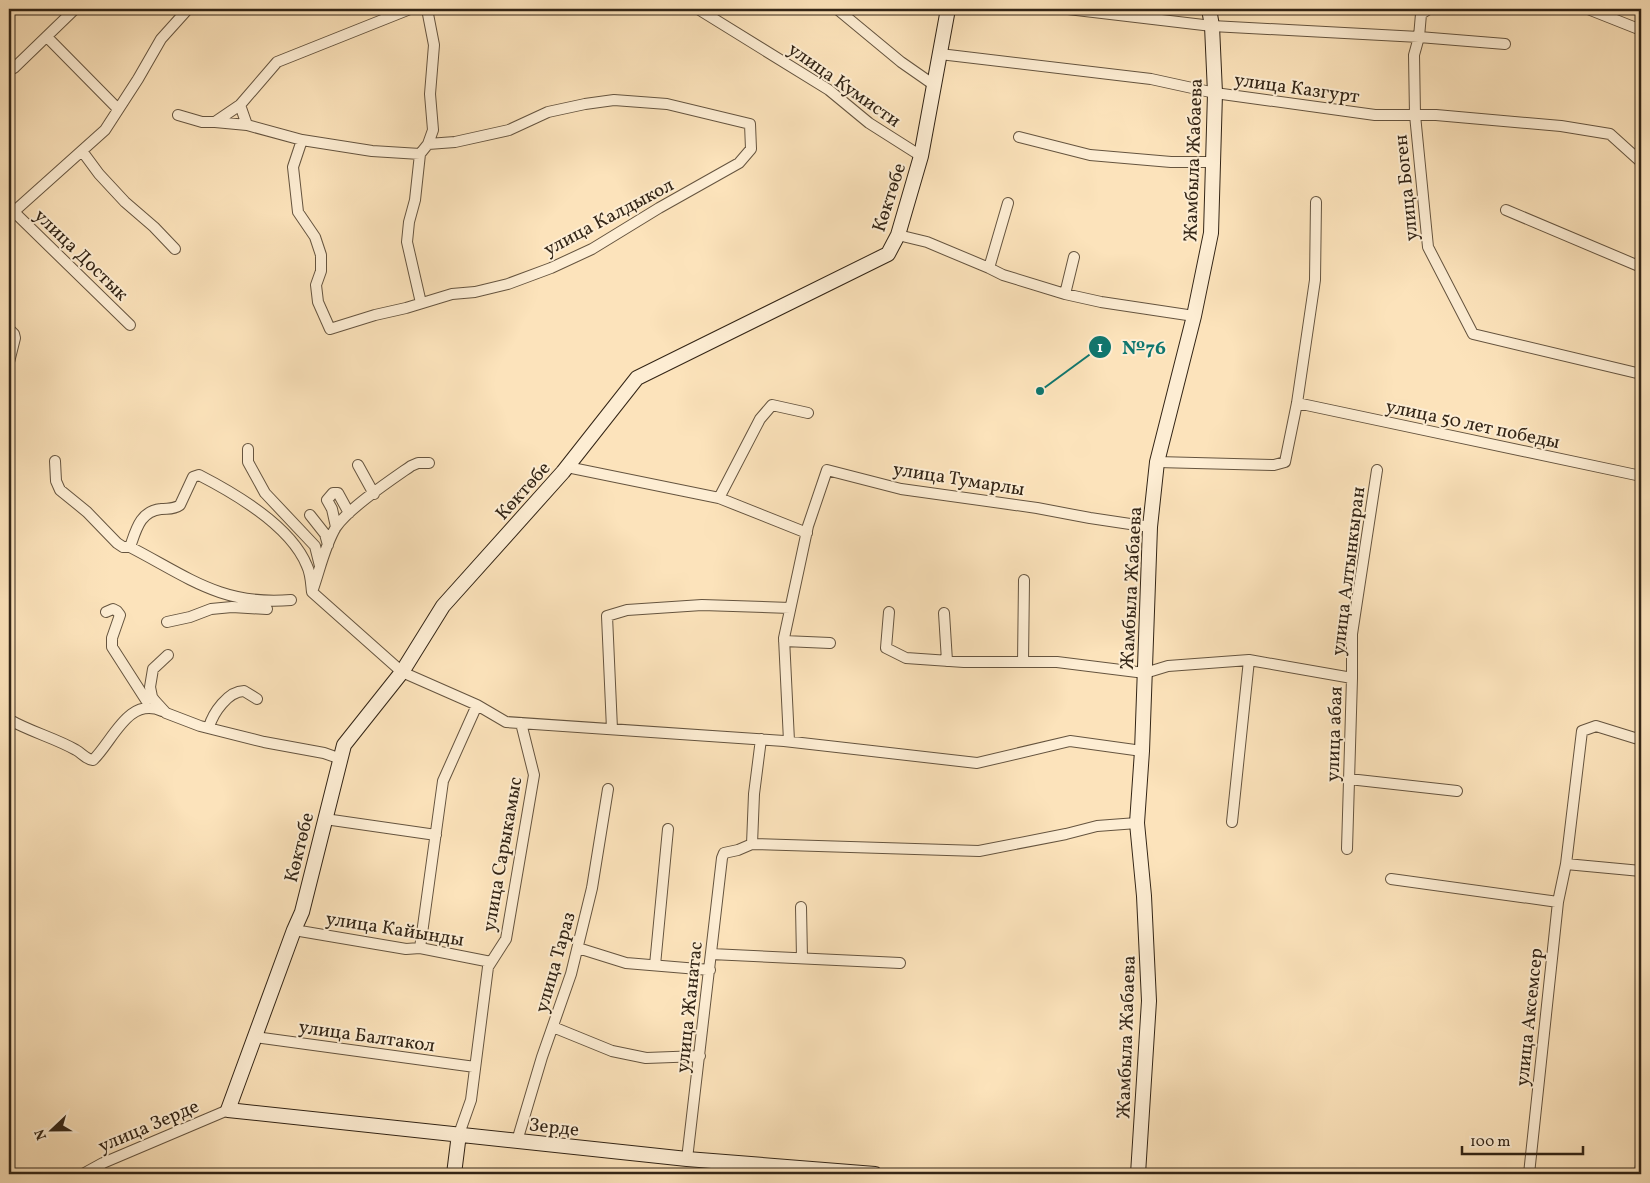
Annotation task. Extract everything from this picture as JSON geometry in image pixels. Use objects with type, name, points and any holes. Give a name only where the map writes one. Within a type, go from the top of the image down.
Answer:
[{"type":"street","points":[[9,69],[14,68],[75,9]]},
{"type":"street","points":[[10,212],[105,130],[161,39],[188,9]]},
{"type":"street","points":[[216,122],[240,105],[277,62],[410,9]]},
{"type":"street","points":[[421,303],[407,242],[409,222],[415,200],[420,154],[428,144],[433,130],[430,94],[434,45],[427,9]]},
{"type":"street","name":"улица Кумисти","points":[[698,9],[829,90],[869,123],[921,156]]},
{"type":"street","points":[[837,9],[901,62],[934,86]]},
{"type":"street","name":"Көктөбе","points":[[228,1110],[302,912],[344,745],[402,672],[443,606],[567,467],[637,378],[888,254],[898,235],[921,156],[948,9]]},
{"type":"street","points":[[1068,9],[1212,26],[1419,37],[1505,44]]},
{"type":"street","name":"Жамбыла Жабаева","points":[[1138,1174],[1149,1001],[1144,896],[1137,823],[1142,751],[1150,527],[1157,462],[1194,316],[1212,233],[1212,162],[1216,93],[1212,26],[1209,9]]},
{"type":"street","name":"улица Боген","points":[[1428,9],[1421,14],[1419,37],[1414,55],[1415,115],[1428,247],[1473,334],[1641,374]]},
{"type":"street","points":[[1588,9],[1641,30]]},
{"type":"street","points":[[46,37],[118,109]]},
{"type":"street","name":"улица Казгурт","points":[[940,54],[1151,79],[1216,93],[1375,115],[1436,115],[1561,126],[1610,134],[1641,162]]},
{"type":"street","name":"улица Калдыкол","points":[[302,140],[293,167],[298,212],[315,237],[321,255],[321,271],[316,285],[318,302],[330,329],[375,314],[452,294],[475,292],[508,284],[575,256],[609,239],[659,208],[740,163],[751,149],[750,124],[667,104],[614,100],[548,112],[509,130],[455,142],[428,144]]},
{"type":"street","points":[[240,105],[247,125]]},
{"type":"street","points":[[178,115],[202,122],[247,125],[302,140],[372,151],[420,154]]},
{"type":"street","points":[[1018,137],[1090,155],[1171,162],[1212,162]]},
{"type":"street","points":[[82,151],[99,174],[125,202],[154,227],[175,249]]},
{"type":"street","points":[[1157,462],[1274,466],[1285,462],[1297,402],[1315,280],[1316,202]]},
{"type":"street","points":[[989,268],[1008,203]]},
{"type":"street","points":[[1506,210],[1641,267]]},
{"type":"street","name":"улица Достык","points":[[10,212],[130,325]]},
{"type":"street","points":[[898,235],[927,242],[1003,275],[1065,294],[1101,302],[1194,316]]},
{"type":"street","points":[[1065,294],[1074,257]]},
{"type":"street","points":[[9,362],[12,333]]},
{"type":"street","name":"улица 50 лет победы","points":[[1297,402],[1641,476]]},
{"type":"street","points":[[719,498],[760,419],[772,405],[808,413]]},
{"type":"street","points":[[248,449],[248,462],[258,482],[274,504],[314,546],[320,567]]},
{"type":"street","points":[[55,461],[56,481],[60,490],[87,512],[122,547],[130,547],[211,590],[230,596],[251,600],[291,600]]},
{"type":"street","points":[[312,592],[336,527],[349,513],[411,466],[418,463],[430,463]]},
{"type":"street","points":[[358,465],[374,494]]},
{"type":"street","points":[[567,467],[719,498],[807,533]]},
{"type":"street","name":"улица Тумарлы","points":[[789,741],[784,642],[807,533],[827,470],[901,488],[1150,527]]},
{"type":"street","name":"улица Алтынкыран","points":[[1352,678],[1352,634],[1377,470]]},
{"type":"street","points":[[130,547],[143,516],[154,510],[176,508],[180,505],[193,477],[199,475],[248,504],[292,540],[308,568],[312,592],[402,672],[477,705],[506,722],[789,741],[977,763],[1070,741],[1142,751]]},
{"type":"street","points":[[336,527],[332,509],[327,500],[333,492],[338,494],[349,513]]},
{"type":"street","points":[[310,515],[324,534],[328,545]]},
{"type":"street","points":[[1023,662],[1024,580]]},
{"type":"street","points":[[612,729],[607,616],[627,610],[702,605],[790,608]]},
{"type":"street","points":[[106,612],[113,609],[120,615],[112,638],[112,647],[146,700]]},
{"type":"street","points":[[168,622],[190,617],[211,609],[266,609]]},
{"type":"street","points":[[889,612],[886,648],[906,658],[947,661],[1057,662],[1145,673]]},
{"type":"street","points":[[944,613],[947,661]]},
{"type":"street","points":[[784,642],[830,643]]},
{"type":"street","points":[[166,712],[152,697],[150,687],[154,669],[168,655]]},
{"type":"street","points":[[1232,822],[1248,660]]},
{"type":"street","name":"улица абая","points":[[1145,673],[1168,666],[1248,660],[1352,678],[1347,849]]},
{"type":"street","points":[[210,728],[215,714],[234,692],[244,691],[257,699]]},
{"type":"street","points":[[420,948],[443,782],[477,705]]},
{"type":"street","points":[[10,720],[76,750],[89,760],[93,760],[132,712],[150,708],[166,712],[200,726],[252,740],[309,750],[340,758]]},
{"type":"street","name":"улица Сарыкамыс","points":[[459,1134],[471,1100],[488,967],[506,939],[534,775],[521,724]]},
{"type":"street","name":"улица Аксемсер","points":[[1529,1174],[1558,902],[1566,864],[1582,731],[1596,726],[1638,739]]},
{"type":"street","points":[[761,739],[754,794],[752,844],[979,851],[1097,826],[1137,823]]},
{"type":"street","points":[[1349,779],[1457,791]]},
{"type":"street","name":"улица Тараз","points":[[516,1141],[572,974],[592,888],[608,789]]},
{"type":"street","points":[[325,819],[436,835]]},
{"type":"street","points":[[655,965],[668,829]]},
{"type":"street","name":"улица Жанатас","points":[[687,1160],[722,858],[724,853],[728,851],[738,850],[752,844]]},
{"type":"street","points":[[1566,864],[1641,871]]},
{"type":"street","points":[[1391,879],[1558,902]]},
{"type":"street","points":[[801,907],[802,958]]},
{"type":"street","name":"улица Кайынды","points":[[294,930],[406,949],[420,948],[491,962]]},
{"type":"street","points":[[578,948],[626,963],[710,970]]},
{"type":"street","points":[[711,954],[900,963]]},
{"type":"street","points":[[553,1027],[612,1051],[629,1055],[646,1058],[700,1056]]},
{"type":"street","name":"улица Балтакол","points":[[255,1037],[475,1067]]},
{"type":"street","name":"Зерде","points":[[228,1110],[687,1160],[875,1174]]},
{"type":"street","name":"улица Зерде","points":[[83,1174],[103,1163],[228,1110]]},
{"type":"street","points":[[454,1174],[459,1134]]},
{"type":"street","points":[[1640,1174],[1641,1165]]},
{"type":"place","name":"№76","points":[[1040,391]]}]
